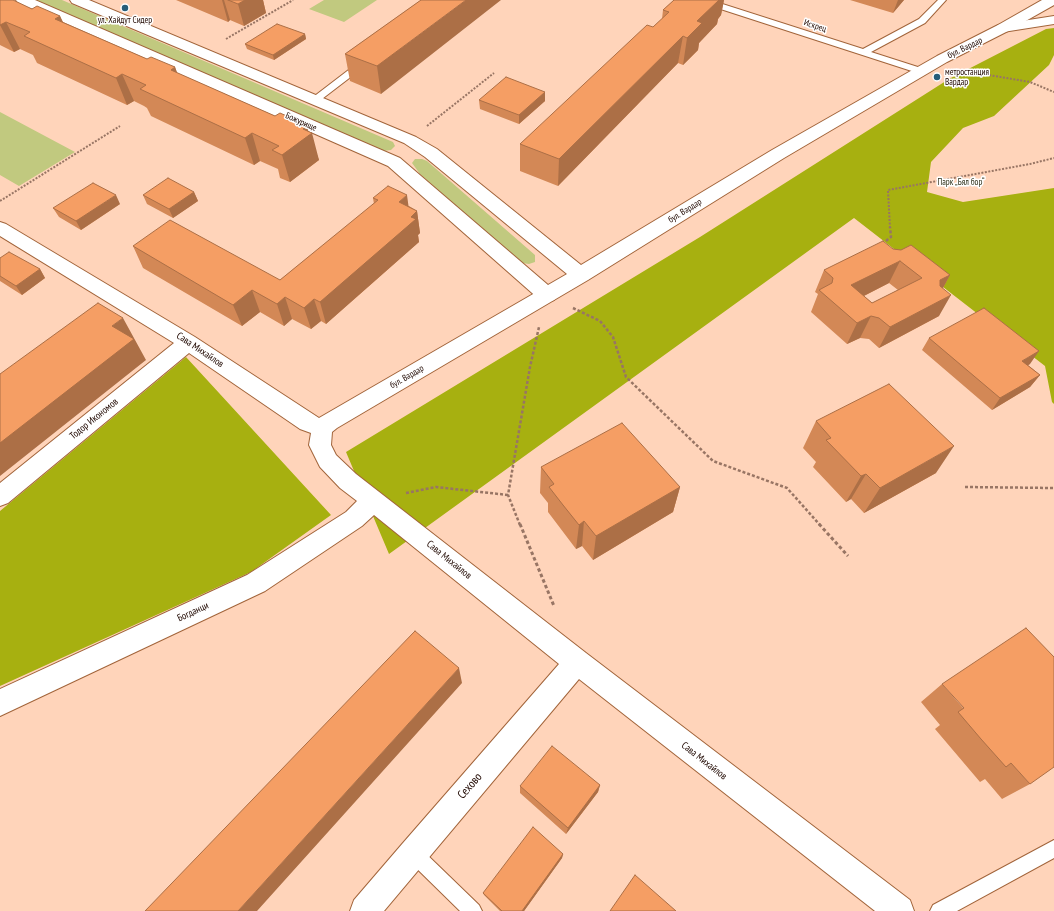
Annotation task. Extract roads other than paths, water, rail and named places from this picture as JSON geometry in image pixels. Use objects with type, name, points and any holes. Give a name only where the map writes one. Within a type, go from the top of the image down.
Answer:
[{"type":"street","name":"Божурище","points":[[23,0],[394,162],[547,295]]},
{"type":"street","points":[[77,0],[410,140],[431,153],[581,275]]},
{"type":"street","name":"бул. Вардар","points":[[322,428],[336,418],[581,275],[778,154],[942,59],[1003,28],[1052,0]]},
{"type":"street","points":[[1003,28],[1054,20]]},
{"type":"street","name":"Сава Михайлов","points":[[0,228],[188,342],[308,423],[322,428],[320,445],[328,460],[348,481],[577,662],[899,911]]},
{"type":"street","name":"Тодор Икономов","points":[[0,496],[188,342]]},
{"type":"street","name":"Богданци","points":[[0,702],[256,583],[354,519],[373,500]]},
{"type":"street","name":"Сехово","points":[[365,911],[577,662]]},
{"type":"lane","name":"Искрец","points":[[702,0],[921,71]]},
{"type":"lane","points":[[864,52],[922,21],[942,0]]},
{"type":"lane","points":[[315,100],[372,57]]},
{"type":"lane","points":[[939,911],[1054,849]]},
{"type":"lane","points":[[413,853],[473,911]]},
{"type":"place","name":"ул. Хайдут Сидер","points":[[125,8]]},
{"type":"place","name":"метростанция Вардар","points":[[937,77]]},
{"type":"park label","name":"Парк „Бял бор“","points":[[961,182]]}]
